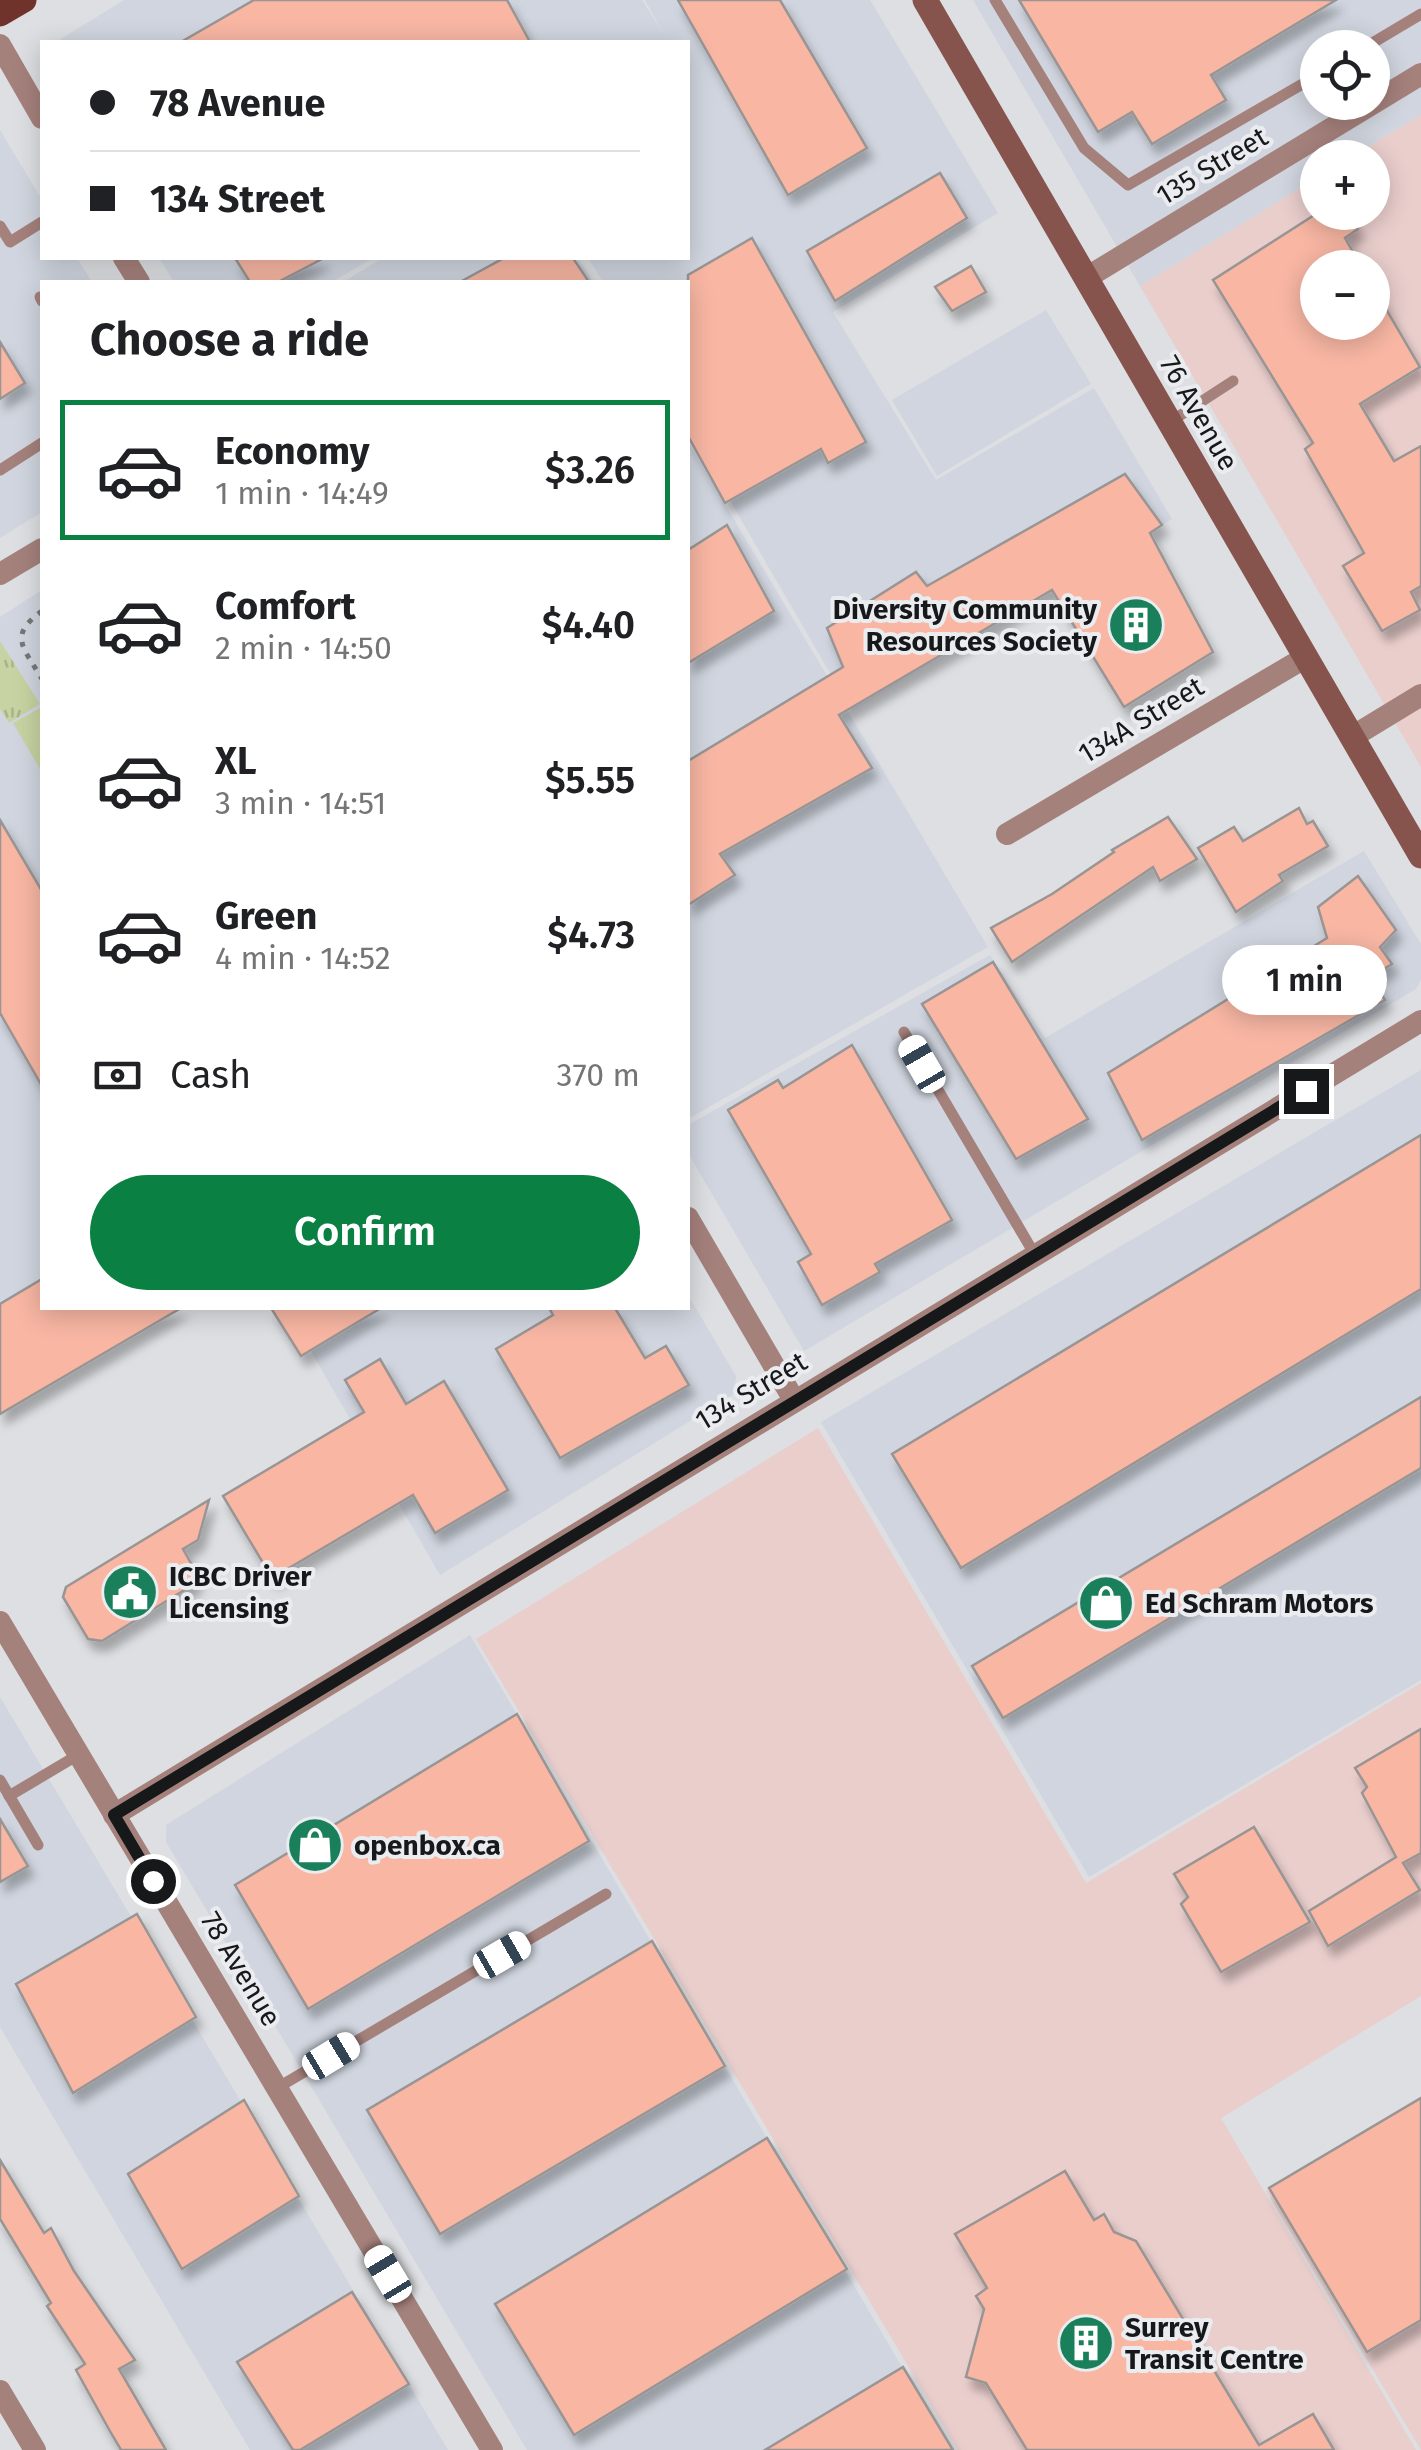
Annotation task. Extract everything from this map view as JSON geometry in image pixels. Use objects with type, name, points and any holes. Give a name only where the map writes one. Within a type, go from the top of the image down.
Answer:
[{"type":"main road","points":[[0,14],[24,0]]},
{"type":"main road","name":"76 Avenue","points":[[925,0],[1421,856]]},
{"type":"street","points":[[0,46],[40,115]]},
{"type":"street","name":"135 Street","points":[[1086,278],[1421,74]]},
{"type":"street","points":[[0,574],[40,550]]},
{"type":"street","name":"134A Street","points":[[1007,834],[1306,657]]},
{"type":"street","points":[[1352,736],[1421,694]]},
{"type":"street","name":"134 Street","points":[[114,1815],[1421,1021]]},
{"type":"street","points":[[690,1221],[794,1400]]},
{"type":"street","name":"78 Avenue","points":[[4,1637],[78,1754],[492,2450]]},
{"type":"street","points":[[0,2391],[36,2450]]},
{"type":"lane","points":[[995,0],[1084,148],[1128,186],[1300,86]]},
{"type":"lane","points":[[1390,35],[1419,20]]},
{"type":"lane","points":[[0,226],[10,242],[40,223]]},
{"type":"lane","points":[[1170,422],[1233,381]]},
{"type":"lane","points":[[0,470],[40,445]]},
{"type":"lane","points":[[904,1032],[1034,1255]]},
{"type":"lane","points":[[9,1796],[78,1754]]},
{"type":"lane","points":[[0,1780],[38,1845]]},
{"type":"lane","points":[[277,2088],[606,1894]]},
{"type":"path","points":[[40,612],[21,631],[21,644],[40,676]]},
{"type":"shaded area","points":[[124,0],[429,0],[452,40],[59,40]]},
{"type":"shaded area","points":[[438,0],[642,0],[663,33],[645,0],[870,0],[998,213],[833,312],[936,480],[1094,388],[1172,519],[852,711],[690,431],[690,280],[602,280],[589,260],[690,260],[690,40],[462,40]]},
{"type":"shaded area","points":[[973,0],[1421,0],[1421,115],[1379,140],[1300,140],[1300,188],[1140,286]]},
{"type":"shaded area","points":[[1421,115],[1421,767],[1140,286],[1300,188],[1300,230],[1390,230],[1390,140],[1379,140]]},
{"type":"shaded area","points":[[0,130],[40,197],[40,260],[78,260],[91,280],[40,280],[40,513],[0,538]]},
{"type":"shaded area","points":[[160,260],[370,260],[335,280],[173,280]]},
{"type":"shaded area","points":[[380,260],[579,260],[592,280],[346,280]]},
{"type":"shaded area","points":[[1046,310],[1091,384],[937,476],[892,400]]},
{"type":"shaded area","points":[[690,445],[988,947],[690,1118]]},
{"type":"shaded area","points":[[40,591],[40,886],[0,819],[0,617]]},
{"type":"shaded area","points":[[0,827],[40,893],[40,1310],[179,1310],[0,1415]]},
{"type":"shaded area","points":[[1364,851],[1421,944],[1421,980],[1416,989],[804,1351],[690,1156],[690,1124],[990,955],[1045,1038]]},
{"type":"shaded area","points":[[1421,1070],[1421,1680],[1089,1877],[821,1422]]},
{"type":"shaded area","points":[[690,1298],[736,1376],[734,1394],[440,1575],[287,1310],[690,1310]]},
{"type":"shaded area","name":"Surrey Transit Centre","points":[[818,1428],[1086,1883],[1421,1683],[1421,1996],[1221,2118],[1416,2450],[958,2450],[476,1639]]},
{"type":"shaded area","points":[[470,1635],[951,2450],[527,2450],[166,1842],[166,1825]]},
{"type":"shaded area","points":[[0,1697],[448,2450],[250,2450],[0,2027]]},
{"type":"shaded area","points":[[1421,2096],[1421,2450],[1266,2191]]},
{"type":"green space","points":[[0,641],[40,704],[9,723],[0,709]]},
{"type":"green space","points":[[40,708],[40,769],[13,723]]},
{"type":"building","points":[[254,0],[507,0],[529,40],[184,40]]},
{"type":"building","points":[[678,0],[780,0],[867,148],[788,195]]},
{"type":"building","points":[[1019,0],[1336,0],[1211,75],[1226,100],[1152,144],[1132,112],[1098,132]]},
{"type":"building","points":[[940,173],[967,218],[835,301],[807,251]]},
{"type":"building","points":[[1300,224],[1300,230],[1357,230],[1345,238],[1352,250],[1300,250],[1300,340],[1390,340],[1390,316],[1420,367],[1360,404],[1394,461],[1421,446],[1421,586],[1411,592],[1420,610],[1382,631],[1343,566],[1364,553],[1305,449],[1313,443],[1213,280]]},
{"type":"building","points":[[752,238],[866,442],[828,463],[821,449],[725,503],[690,440],[688,275]]},
{"type":"building","points":[[236,260],[320,260],[282,280],[249,280]]},
{"type":"building","points":[[500,260],[574,260],[588,280],[464,280]]},
{"type":"building","points":[[971,266],[986,292],[952,311],[935,287]]},
{"type":"building","points":[[0,342],[25,383],[0,399]]},
{"type":"building","points":[[1125,474],[1162,525],[1150,533],[1213,652],[1124,707],[1052,590],[839,715],[872,768],[720,854],[735,875],[690,904],[690,760],[843,667],[827,628],[916,572],[927,586]]},
{"type":"building","points":[[727,525],[774,611],[690,662],[690,549]]},
{"type":"building","points":[[1299,808],[1307,824],[1313,821],[1328,846],[1279,875],[1283,881],[1236,912],[1198,848],[1234,827],[1243,841]]},
{"type":"building","points":[[1168,817],[1197,859],[1160,881],[1153,867],[1012,962],[991,928],[1052,894],[1112,850]]},
{"type":"building","points":[[0,820],[40,888],[40,1083],[0,1013]]},
{"type":"building","points":[[1358,876],[1396,930],[1380,947],[1392,964],[1371,977],[1385,1000],[1142,1140],[1108,1073],[1327,938],[1318,907]]},
{"type":"building","points":[[993,962],[1088,1119],[1016,1159],[922,1004]]},
{"type":"building","points":[[852,1045],[952,1220],[875,1264],[880,1272],[822,1305],[798,1262],[811,1254],[728,1110],[778,1080],[783,1088]]},
{"type":"building","points":[[1421,1135],[1421,1289],[961,1568],[892,1454]]},
{"type":"building","points":[[40,1280],[40,1310],[178,1310],[0,1414],[0,1304]]},
{"type":"building","points":[[272,1310],[378,1310],[301,1356]]},
{"type":"building","points":[[550,1310],[616,1310],[645,1358],[666,1346],[689,1385],[560,1458],[496,1349],[553,1315]]},
{"type":"building","points":[[380,1359],[406,1404],[444,1381],[508,1490],[435,1533],[413,1495],[272,1578],[223,1496],[364,1412],[345,1380]]},
{"type":"building","points":[[1421,1397],[1421,1468],[1003,1718],[972,1666]]},
{"type":"building","points":[[209,1500],[198,1540],[183,1549],[197,1574],[194,1584],[102,1641],[88,1639],[63,1597],[66,1587]]},
{"type":"building","points":[[517,1714],[589,1841],[308,2009],[235,1885]]},
{"type":"building","points":[[1421,1729],[1421,1853],[1403,1863],[1420,1890],[1328,1946],[1309,1911],[1396,1857],[1362,1793],[1367,1787],[1355,1768]]},
{"type":"building","points":[[0,1819],[28,1866],[0,1882]]},
{"type":"building","points":[[1254,1827],[1310,1922],[1221,1972],[1181,1904],[1188,1897],[1174,1874]]},
{"type":"building","points":[[137,1914],[196,2017],[73,2093],[16,1984]]},
{"type":"building","points":[[652,1941],[725,2066],[440,2234],[367,2110]]},
{"type":"building","points":[[1421,2098],[1421,2320],[1367,2352],[1269,2188]]},
{"type":"building","points":[[244,2100],[299,2196],[182,2269],[128,2174]]},
{"type":"building","points":[[767,2138],[847,2269],[574,2435],[495,2304]]},
{"type":"building","points":[[0,2160],[44,2233],[51,2228],[74,2271],[135,2360],[119,2369],[166,2450],[121,2450],[111,2433],[76,2370],[85,2364],[47,2306],[51,2303],[0,2219]]},
{"type":"building","name":"Surrey Transit Centre","points":[[1065,2171],[1094,2220],[1104,2214],[1114,2232],[1136,2241],[1259,2445],[1313,2414],[1334,2450],[1027,2450],[986,2383],[966,2377],[984,2309],[976,2296],[987,2288],[955,2234]]},
{"type":"building","points":[[352,2292],[409,2384],[300,2450],[293,2450],[237,2362]]},
{"type":"building","points":[[903,2367],[953,2450],[765,2450]]},
{"type":"place","name":"Diversity Community Resources Society","points":[[1136,625]]},
{"type":"place","name":"ICBC Driver Licensing","points":[[130,1592]]},
{"type":"place","name":"Ed Schram Motors","points":[[1106,1603]]},
{"type":"place","name":"openbox.ca","points":[[315,1845]]},
{"type":"place","name":"Surrey Transit Centre","points":[[1086,2343]]},
{"type":"route","points":[[153,1881],[114,1815],[1306,1091]]}]
